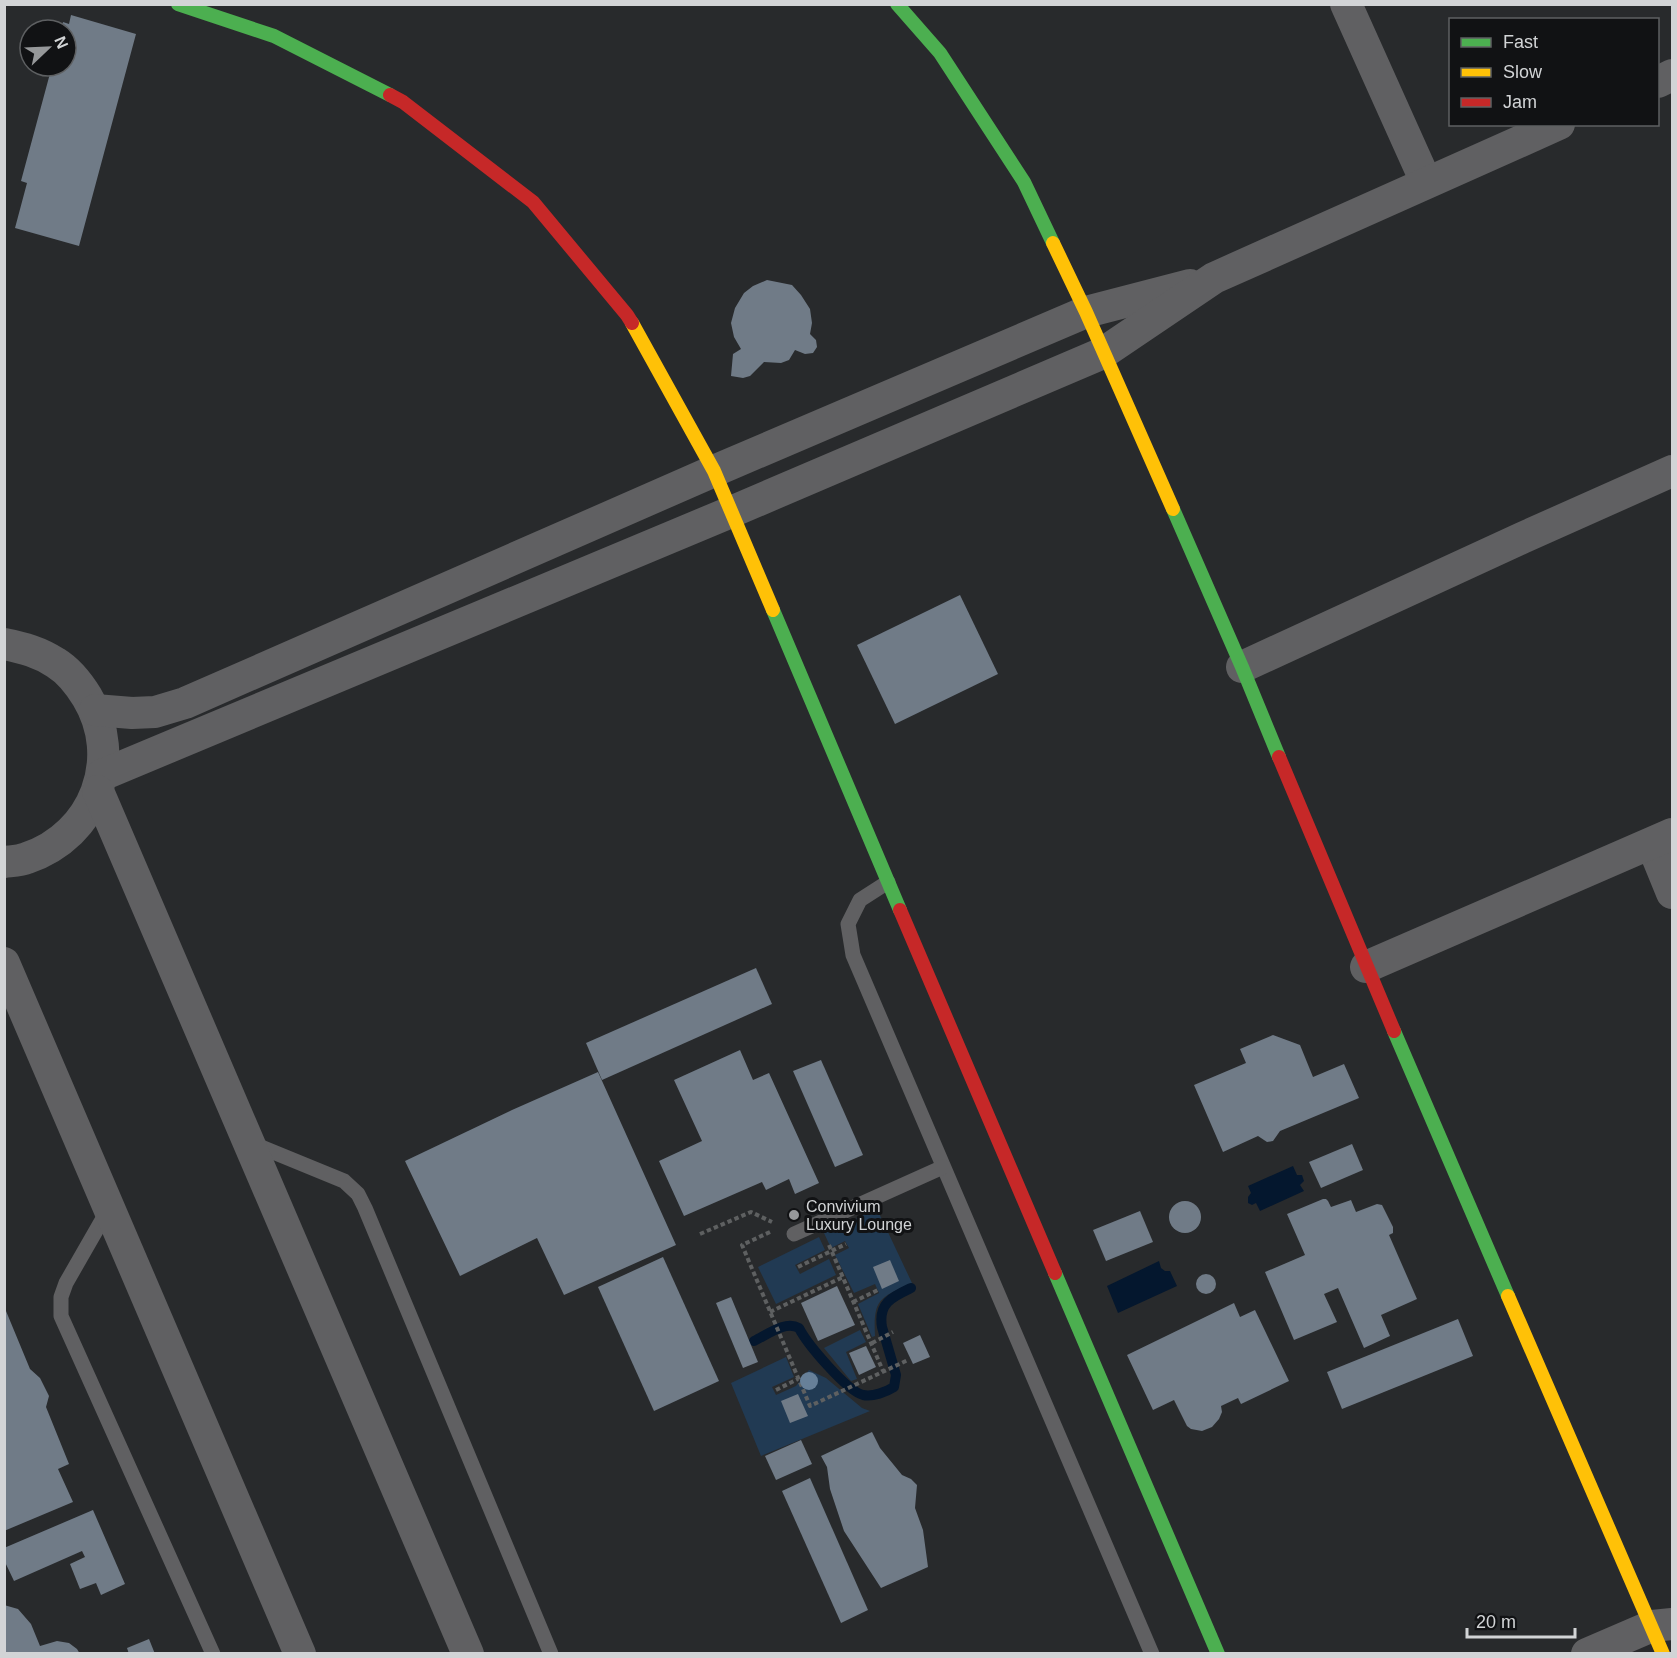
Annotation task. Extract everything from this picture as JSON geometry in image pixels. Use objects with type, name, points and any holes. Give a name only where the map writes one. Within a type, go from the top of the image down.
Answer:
[{"type":"street","points":[[178,4],[274,36],[402,102],[533,202],[627,315],[714,471],[1218,1653]]},
{"type":"street","points":[[897,4],[940,53],[1024,182],[1086,312],[1242,667],[1366,966],[1662,1635],[1587,1653]]},
{"type":"street","points":[[1346,4],[1426,182]]},
{"type":"street","points":[[95,710],[155,712],[184,703],[714,471],[1086,312],[1214,278],[1554,126]]},
{"type":"street","points":[[100,783],[1103,353],[1214,278]]},
{"type":"street","points":[[1242,667],[1672,471]]},
{"type":"street","points":[[4,644],[32,650],[58,664],[80,685],[95,710],[104,742],[100,783],[82,821],[57,844],[26,859],[4,862]]},
{"type":"street","points":[[100,783],[249,1142],[468,1653]]},
{"type":"street","points":[[1366,966],[1662,839],[1672,893]]},
{"type":"street","points":[[4,963],[300,1653]]},
{"type":"lane","points":[[888,882],[860,900],[848,924],[853,955],[1152,1653]]},
{"type":"lane","points":[[249,1142],[345,1181],[358,1194],[551,1653]]},
{"type":"lane","points":[[788,1230],[818,1222],[943,1167]]},
{"type":"lane","points":[[109,1208],[66,1282],[61,1297],[61,1316],[213,1653]]},
{"type":"path","points":[[700,1234],[751,1212],[788,1230]]},
{"type":"path","points":[[818,1222],[886,1370]]},
{"type":"path","points":[[798,1267],[846,1244]]},
{"type":"path","points":[[742,1245],[810,1406],[908,1360]]},
{"type":"path","points":[[770,1312],[843,1277]]},
{"type":"path","points":[[854,1302],[878,1290]]},
{"type":"path","points":[[872,1343],[890,1333]]},
{"type":"path","points":[[776,1389],[798,1379]]},
{"type":"shaded area","points":[[1293,1166],[1297,1175],[1302,1175],[1304,1181],[1300,1185],[1304,1191],[1260,1211],[1256,1203],[1252,1205],[1248,1203],[1251,1193],[1248,1186]]},
{"type":"shaded area","points":[[877,1209],[912,1283],[892,1292],[877,1306],[875,1336],[872,1337],[858,1304],[879,1293],[875,1284],[854,1293],[835,1255],[849,1248],[845,1241],[831,1248],[824,1233]]},
{"type":"shaded area","points":[[819,1237],[825,1250],[795,1265],[800,1274],[829,1259],[836,1275],[776,1304],[758,1267]]},
{"type":"shaded area","points":[[1159,1261],[1161,1268],[1170,1271],[1177,1286],[1118,1313],[1107,1286]]},
{"type":"shaded area","points":[[860,1330],[866,1342],[846,1352],[857,1379],[851,1381],[824,1348]]},
{"type":"shaded area","points":[[786,1357],[794,1377],[772,1387],[776,1395],[796,1386],[809,1370],[826,1378],[862,1408],[870,1411],[761,1456],[731,1383]]},
{"type":"building","points":[[71,15],[136,34],[79,246],[15,228],[27,183],[21,181],[49,78],[78,78],[78,18],[70,18]]},
{"type":"building","points":[[767,280],[792,285],[801,295],[810,309],[812,323],[810,334],[816,340],[817,347],[813,353],[805,354],[795,350],[789,360],[781,363],[764,362],[750,376],[743,378],[731,376],[733,354],[741,349],[734,337],[731,323],[735,308],[744,293]]},
{"type":"building","points":[[960,595],[998,674],[895,724],[857,645]]},
{"type":"building","points":[[756,968],[772,1004],[602,1080],[586,1043]]},
{"type":"building","points":[[1273,1035],[1300,1045],[1313,1077],[1344,1064],[1359,1098],[1280,1131],[1273,1141],[1267,1142],[1258,1136],[1223,1152],[1194,1085],[1246,1063],[1240,1049]]},
{"type":"building","points":[[740,1050],[753,1080],[769,1073],[819,1183],[795,1194],[789,1179],[766,1190],[762,1182],[684,1216],[659,1161],[702,1141],[674,1080]]},
{"type":"building","points":[[821,1060],[863,1155],[835,1167],[793,1071]]},
{"type":"building","points":[[598,1072],[676,1245],[564,1295],[537,1238],[460,1276],[405,1161]]},
{"type":"building","points":[[1352,1144],[1363,1170],[1321,1188],[1309,1162]]},
{"type":"building","points":[[1323,1199],[1328,1201],[1331,1207],[1351,1200],[1356,1212],[1377,1204],[1382,1205],[1393,1227],[1393,1233],[1389,1235],[1417,1299],[1381,1315],[1390,1336],[1364,1348],[1338,1288],[1324,1294],[1337,1322],[1294,1340],[1265,1272],[1305,1255],[1287,1214]]},
{"type":"building","points":[[1185,1201],[1196,1206],[1201,1217],[1196,1228],[1185,1233],[1174,1228],[1169,1217],[1174,1206]]},
{"type":"building","points":[[1140,1211],[1153,1242],[1106,1261],[1093,1230]]},
{"type":"building","points":[[663,1257],[719,1381],[654,1411],[598,1287]]},
{"type":"building","points":[[890,1260],[899,1281],[882,1289],[873,1267]]},
{"type":"building","points":[[1202,1274],[1210,1274],[1216,1280],[1216,1288],[1210,1294],[1202,1294],[1196,1288],[1196,1280]]},
{"type":"building","points":[[837,1286],[855,1325],[818,1341],[801,1303]]},
{"type":"building","points":[[731,1297],[758,1362],[743,1368],[716,1303]]},
{"type":"building","points":[[1234,1303],[1240,1317],[1255,1310],[1289,1381],[1241,1404],[1238,1398],[1221,1406],[1222,1412],[1219,1419],[1212,1427],[1202,1431],[1187,1426],[1174,1400],[1153,1410],[1127,1355]]},
{"type":"building","points":[[6,1311],[30,1369],[40,1378],[49,1396],[46,1407],[69,1464],[58,1469],[73,1502],[4,1531],[4,1312]]},
{"type":"building","points":[[1458,1319],[1473,1356],[1342,1409],[1327,1372]]},
{"type":"building","points":[[920,1335],[930,1357],[913,1364],[903,1343]]},
{"type":"building","points":[[866,1346],[876,1367],[859,1375],[849,1353]]},
{"type":"building","points":[[798,1394],[808,1416],[790,1423],[781,1401]]},
{"type":"building","points":[[872,1432],[880,1448],[902,1475],[917,1485],[915,1508],[923,1530],[928,1567],[881,1588],[844,1531],[830,1489],[827,1467],[821,1456]]},
{"type":"building","points":[[801,1440],[812,1464],[776,1480],[765,1456]]},
{"type":"building","points":[[810,1478],[868,1610],[841,1623],[782,1491]]},
{"type":"building","points":[[93,1510],[125,1584],[101,1595],[96,1583],[80,1589],[70,1564],[85,1557],[82,1551],[14,1581],[4,1560],[4,1548]]},
{"type":"building","points":[[4,1605],[18,1609],[31,1624],[40,1646],[57,1641],[69,1643],[80,1654],[4,1654]]},
{"type":"building","points":[[149,1639],[155,1654],[129,1654],[127,1648]]},
{"type":"waterway","points":[[754,1341],[782,1327],[794,1326],[799,1328],[819,1355],[856,1392],[863,1395],[883,1392],[894,1387],[896,1375],[882,1327],[882,1312],[884,1306],[892,1298],[911,1288]]},
{"type":"traffic: fast","points":[[178,4],[274,36],[390,95]]},
{"type":"traffic: fast","points":[[897,4],[940,53],[1024,182],[1053,243]]},
{"type":"traffic: fast","points":[[1173,509],[1279,757]]},
{"type":"traffic: fast","points":[[773,610],[900,910]]},
{"type":"traffic: fast","points":[[1394,1031],[1508,1296]]},
{"type":"traffic: fast","points":[[1055,1273],[1218,1654]]},
{"type":"traffic: slow","points":[[1053,243],[1173,509]]},
{"type":"traffic: slow","points":[[632,323],[714,471],[773,610]]},
{"type":"traffic: slow","points":[[1508,1296],[1663,1654]]},
{"type":"traffic: jam","points":[[390,95],[403,102],[533,202],[632,323]]},
{"type":"traffic: jam","points":[[1279,757],[1394,1031]]},
{"type":"traffic: jam","points":[[900,910],[1055,1273]]},
{"type":"place","name":"Convivium Luxury Lounge","points":[[794,1215]]}]
